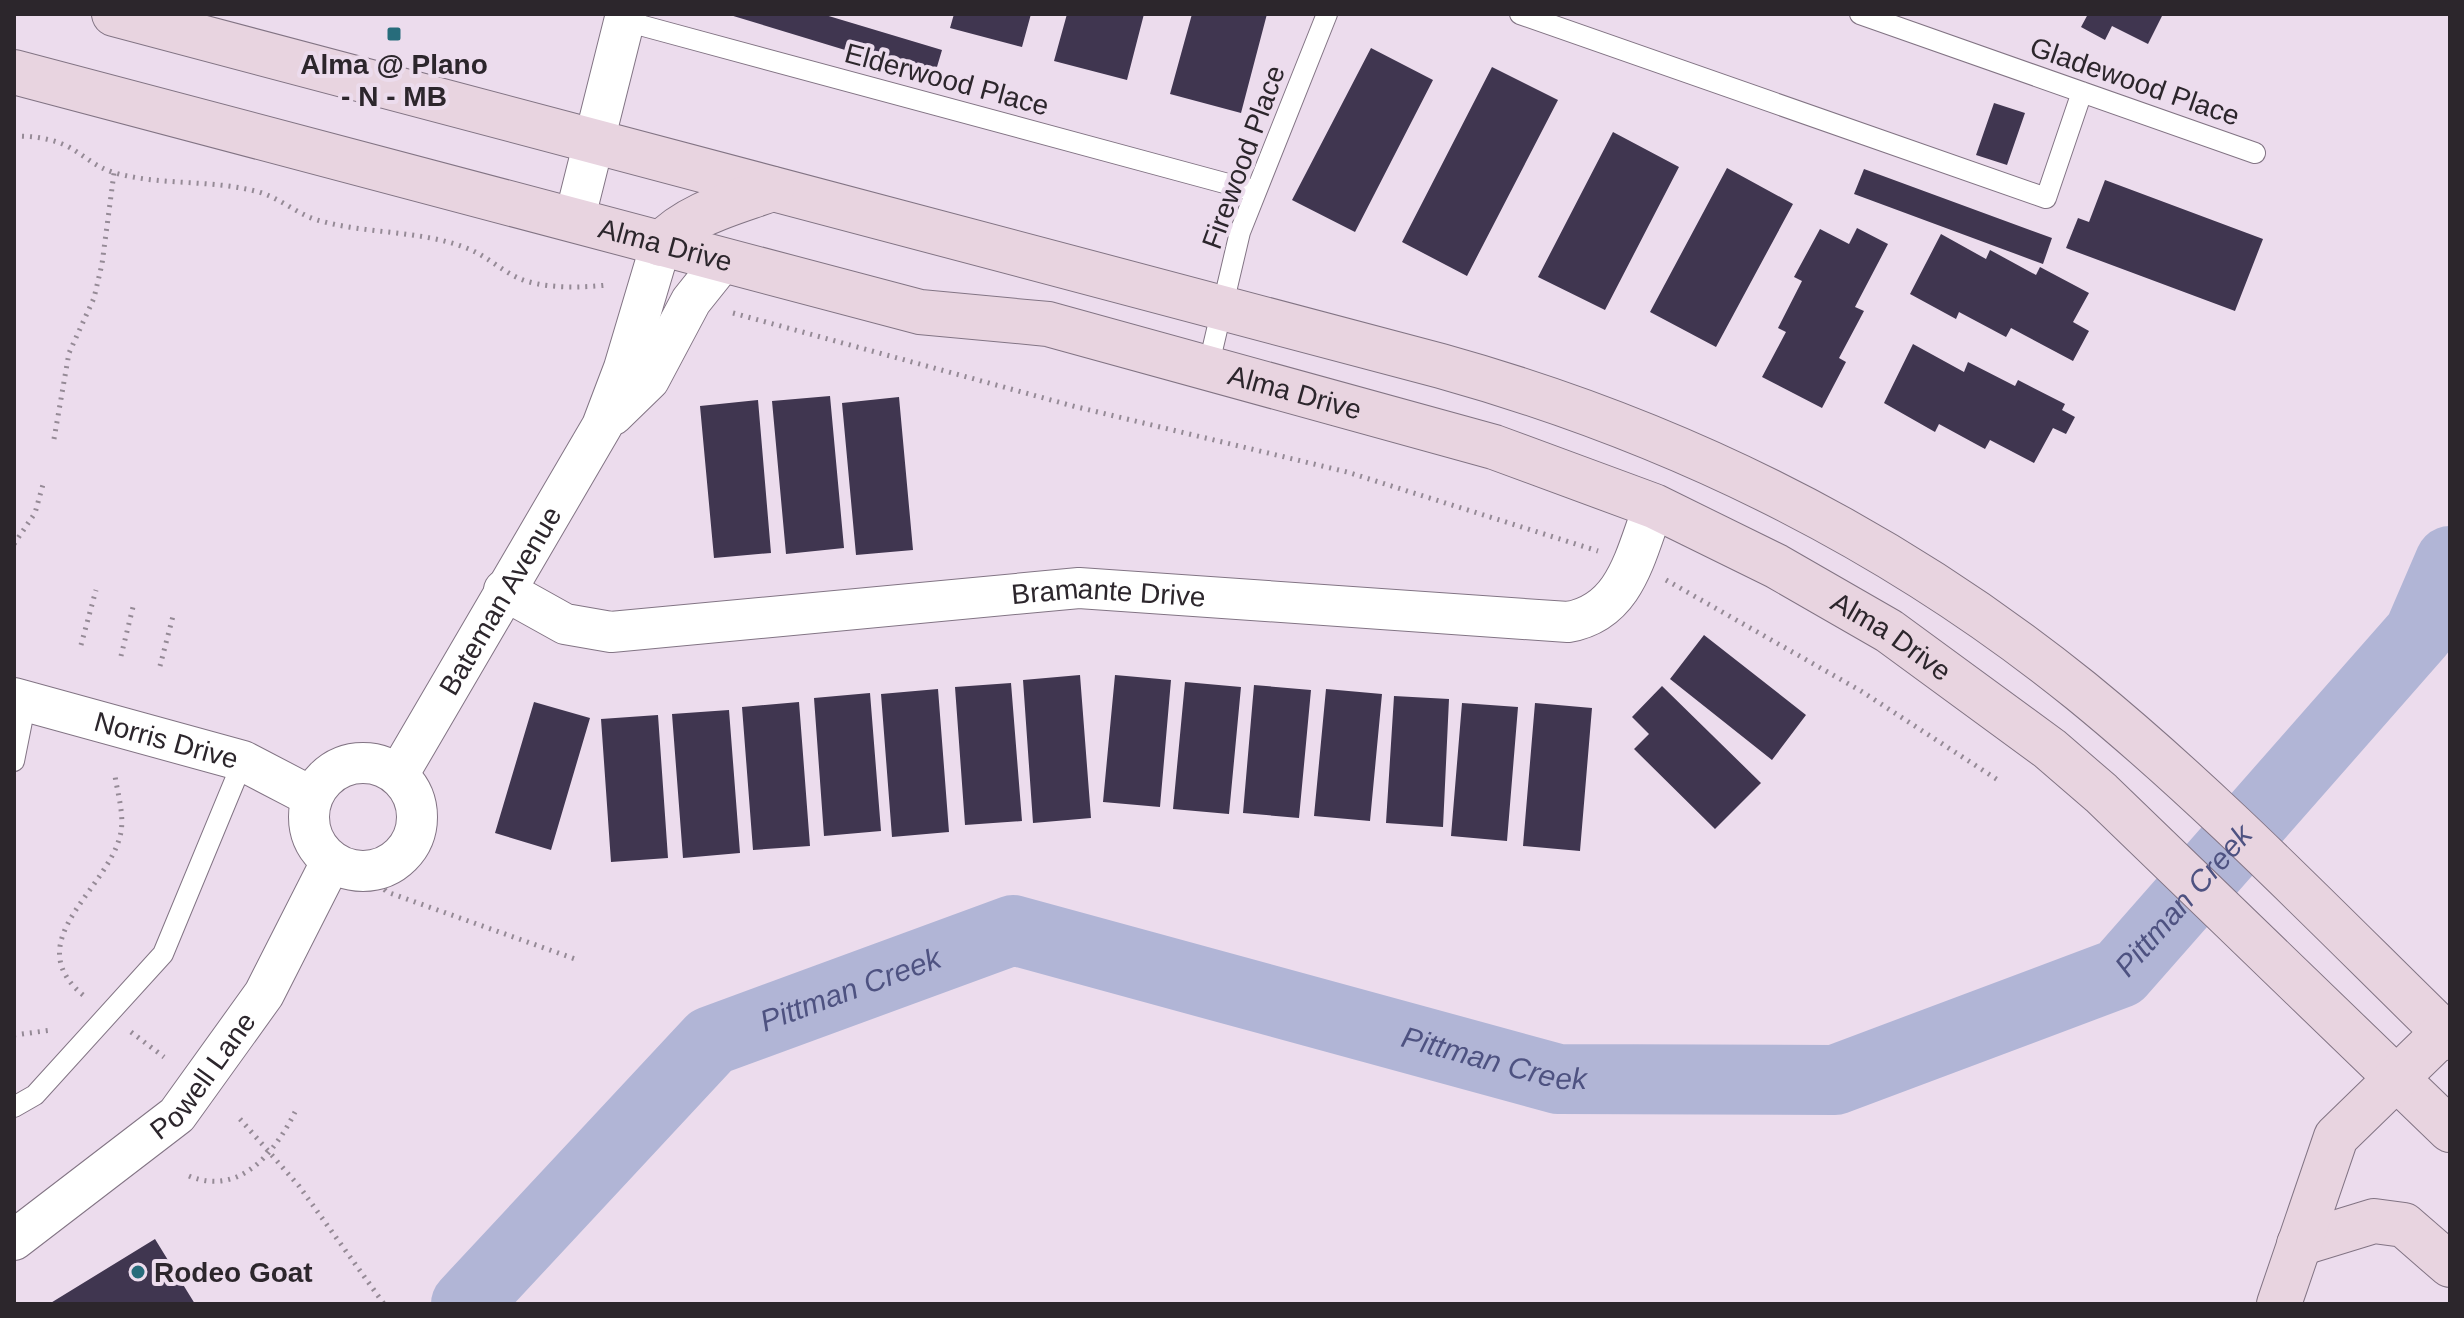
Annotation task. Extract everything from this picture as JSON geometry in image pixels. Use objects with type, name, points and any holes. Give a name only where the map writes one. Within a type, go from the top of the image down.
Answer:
[{"type":"main road","points":[[114,14],[1496,381],[1602,416],[1705,459],[1807,509],[1920,575],[2006,634],[2146,746],[2447,1035],[2336,1137],[2279,1304]]},
{"type":"main road","name":"Alma Drive","points":[[14,72],[920,312],[1048,324],[1494,447],[1654,506],[1776,566],[1889,631],[1998,708],[2101,793],[2450,1130]]},
{"type":"main road","points":[[661,244],[695,218],[772,189]]},
{"type":"main road","points":[[2299,1244],[2374,1221],[2404,1225],[2450,1265]]},
{"type":"street","points":[[574,221],[626,18]]},
{"type":"street","name":"Bateman Avenue","points":[[398,775],[602,426],[624,368],[661,244]]},
{"type":"street","name":"Bateman Avenue","points":[[602,426],[649,380],[691,301],[723,261]]},
{"type":"street","name":"Bramante Drive","points":[[504,590],[565,624],[611,632],[1079,588],[1568,622],[1588,619],[1604,610],[1616,595],[1654,506]]},
{"type":"street","name":"Norris Drive","points":[[20,699],[243,761],[312,797]]},
{"type":"street","points":[[366,763],[398,775],[410,789],[417,806],[417,825],[412,843],[400,857],[384,867],[349,867],[319,849],[311,834],[309,816],[312,797],[333,772],[349,765],[366,763]]},
{"type":"street","name":"Powell Lane","points":[[14,1240],[177,1115],[264,994],[349,867]]},
{"type":"lane","name":"Firewood Place","points":[[1208,368],[1240,232],[1327,14]]},
{"type":"lane","points":[[1520,14],[2046,198],[2082,92]]},
{"type":"lane","name":"Gladewood Place","points":[[1860,14],[2255,153]]},
{"type":"lane","name":"Elderwood Place","points":[[626,18],[1254,191]]},
{"type":"lane","points":[[14,761],[20,699]]},
{"type":"lane","points":[[14,1107],[35,1095],[163,954],[243,761]]},
{"type":"path","points":[[14,136],[40,137],[68,147],[91,164],[114,173],[148,180],[212,182],[262,193],[313,218],[358,229],[423,236],[471,249],[520,279],[566,286],[611,285]]},
{"type":"path","points":[[54,439],[69,353],[94,298],[102,264],[114,173]]},
{"type":"path","points":[[720,309],[1073,406],[1347,472],[1632,563],[1861,691],[2001,782]]},
{"type":"path","points":[[14,544],[35,513],[44,481]]},
{"type":"path","points":[[81,645],[96,590]]},
{"type":"path","points":[[121,656],[134,603]]},
{"type":"path","points":[[160,666],[173,616]]},
{"type":"path","points":[[89,999],[66,981],[59,966],[59,947],[64,930],[115,848],[121,832],[122,812],[115,776]]},
{"type":"path","points":[[349,867],[387,892],[578,960]]},
{"type":"path","points":[[73,1006],[83,995]]},
{"type":"path","points":[[14,1035],[46,1033],[55,1029]]},
{"type":"path","points":[[130,1031],[164,1057]]},
{"type":"path","points":[[189,1176],[219,1180],[236,1176],[272,1153],[295,1112]]},
{"type":"path","points":[[240,1119],[272,1153],[384,1304]]},
{"type":"building","points":[[822,14],[942,50],[934,77],[730,15]]},
{"type":"building","points":[[954,14],[1031,14],[1022,47],[950,28]]},
{"type":"building","points":[[1067,14],[1144,14],[1127,80],[1054,61]]},
{"type":"building","points":[[1192,14],[1267,14],[1241,113],[1170,94]]},
{"type":"building","points":[[2088,14],[2163,14],[2148,44],[2112,26],[2105,40],[2081,27]]},
{"type":"building","points":[[1371,48],[1433,80],[1355,232],[1292,200]]},
{"type":"building","points":[[1492,67],[1558,100],[1467,276],[1402,242]]},
{"type":"building","points":[[1994,103],[2025,113],[2007,165],[1976,155]]},
{"type":"building","points":[[1613,132],[1679,167],[1605,310],[1538,277]]},
{"type":"building","points":[[1727,168],[1793,204],[1716,347],[1650,312]]},
{"type":"building","points":[[1864,169],[2052,238],[2043,264],[1854,194]]},
{"type":"building","points":[[2105,180],[2263,239],[2235,311],[2066,248],[2078,218],[2089,222]]},
{"type":"building","points":[[1857,228],[1888,244],[1855,307],[1864,311],[1839,358],[1846,362],[1822,408],[1762,377],[1786,332],[1778,328],[1802,281],[1794,277],[1820,229],[1849,244]]},
{"type":"building","points":[[1941,234],[1986,259],[1990,250],[2036,275],[2040,267],[2089,293],[2073,322],[2089,331],[2073,361],[2011,328],[2006,337],[1959,312],[1956,319],[1910,294]]},
{"type":"building","points":[[1913,344],[1964,372],[1968,362],[2015,386],[2018,380],[2065,404],[2062,410],[2075,417],[2066,434],[2053,428],[2034,463],[1990,440],[1985,449],[1939,424],[1935,432],[1884,403]]},
{"type":"building","points":[[830,396],[844,548],[786,554],[772,401]]},
{"type":"building","points":[[899,397],[913,550],[856,555],[842,403]]},
{"type":"building","points":[[758,400],[771,553],[714,558],[700,406]]},
{"type":"building","points":[[1704,635],[1806,715],[1772,760],[1670,679]]},
{"type":"building","points":[[1080,675],[1091,818],[1033,823],[1023,680]]},
{"type":"building","points":[[1115,675],[1171,680],[1160,807],[1103,802]]},
{"type":"building","points":[[1185,682],[1241,687],[1229,814],[1173,809]]},
{"type":"building","points":[[1011,683],[1022,821],[965,825],[955,687]]},
{"type":"building","points":[[1254,685],[1311,690],[1299,818],[1243,813]]},
{"type":"building","points":[[1662,686],[1761,783],[1715,829],[1634,749],[1649,734],[1632,717]]},
{"type":"building","points":[[938,689],[949,832],[892,837],[881,694]]},
{"type":"building","points":[[1326,689],[1382,694],[1370,821],[1314,816]]},
{"type":"building","points":[[870,693],[881,831],[824,836],[814,698]]},
{"type":"building","points":[[1394,696],[1449,699],[1443,827],[1386,823]]},
{"type":"building","points":[[534,702],[590,718],[551,850],[495,833]]},
{"type":"building","points":[[799,702],[810,846],[753,850],[742,707]]},
{"type":"building","points":[[1462,703],[1518,707],[1507,841],[1451,836]]},
{"type":"building","points":[[1535,703],[1592,708],[1580,851],[1523,846]]},
{"type":"building","points":[[729,710],[740,853],[683,858],[672,714]]},
{"type":"building","points":[[658,715],[668,858],[611,862],[601,719]]},
{"type":"building","name":"Rodeo Goat","points":[[155,1239],[195,1304],[49,1304]]},
{"type":"waterway","name":"Pittman Creek","points":[[466,1304],[711,1041],[1013,930],[1558,1079],[1835,1080],[2120,973],[2419,633],[2450,561]]},
{"type":"place","name":"Alma @ Plano - N - MB","points":[[394,34]]},
{"type":"place","name":"Rodeo Goat","points":[[138,1272]]}]
